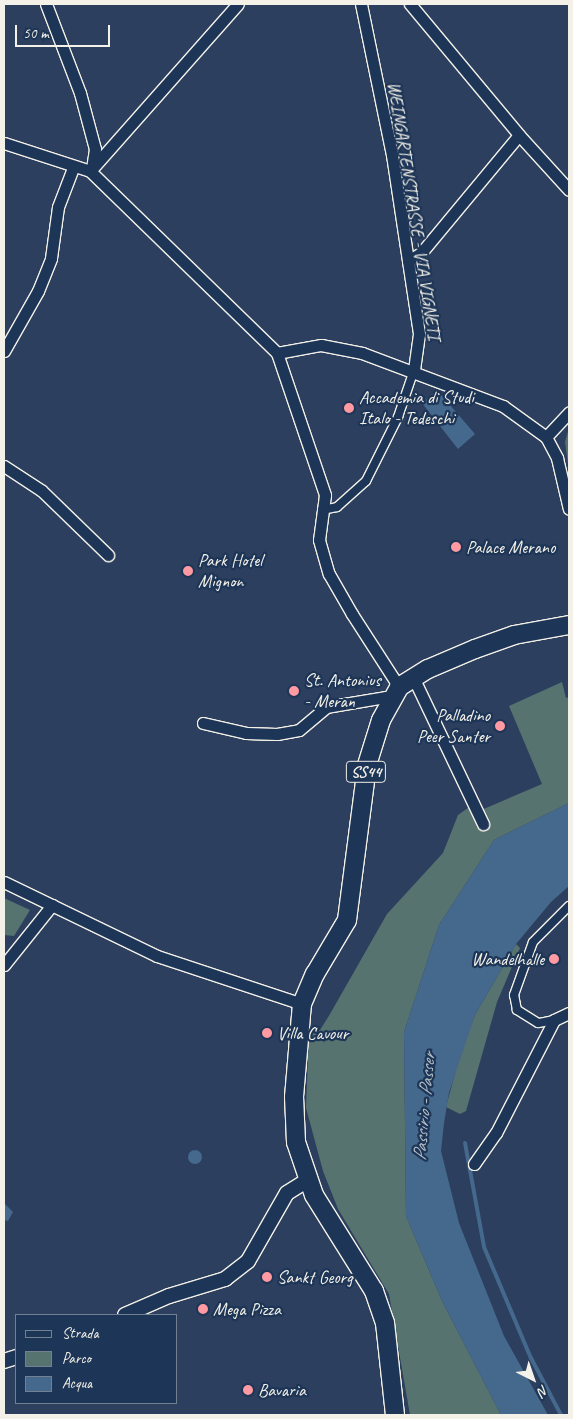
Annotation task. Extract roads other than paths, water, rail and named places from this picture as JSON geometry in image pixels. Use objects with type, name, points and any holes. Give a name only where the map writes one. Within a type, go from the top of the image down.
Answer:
[{"type":"main road","points":[[401,687],[475,648],[514,635],[569,625]]},
{"type":"main road","name":"SS44","points":[[395,1415],[385,1323],[374,1291],[314,1195],[296,1142],[294,1096],[302,1004],[315,974],[347,920],[367,765],[401,687]]},
{"type":"street","points":[[46,4],[80,93],[95,149],[90,171]]},
{"type":"street","points":[[90,171],[238,4]]},
{"type":"street","name":"WEINGARTENSTRASSE - VIA VIGNETI","points":[[322,510],[337,507],[366,481],[398,417],[414,370],[419,334],[392,154],[361,4]]},
{"type":"street","points":[[410,4],[519,135],[569,190]]},
{"type":"street","points":[[408,261],[421,253],[519,135]]},
{"type":"street","points":[[4,144],[73,168],[90,171],[186,268],[277,353],[318,468],[325,495],[319,540],[330,574],[366,638],[401,687],[483,824]]},
{"type":"street","points":[[4,351],[38,291],[51,258],[58,207],[73,168]]},
{"type":"street","points":[[277,353],[321,345],[362,353],[414,370],[503,406],[546,437],[557,458],[569,509]]},
{"type":"street","points":[[546,437],[569,412]]},
{"type":"street","points":[[4,466],[42,491],[108,555]]},
{"type":"street","points":[[203,723],[246,733],[277,734],[299,730],[326,708],[386,697],[401,687]]},
{"type":"street","points":[[4,882],[157,956],[302,1004]]},
{"type":"street","points":[[4,965],[52,905]]},
{"type":"street","points":[[569,906],[533,942],[514,995],[517,1010],[538,1023],[554,1020],[569,1013]]},
{"type":"street","points":[[474,1164],[496,1133],[554,1020]]},
{"type":"street","points":[[129,1314],[232,1273],[248,1261],[257,1248],[287,1193],[308,1180]]},
{"type":"water","points":[[437,390],[475,434],[458,449],[422,403]]},
{"type":"water","name":"Passirio - Passer","points":[[569,803],[569,886],[551,902],[516,944],[475,1015],[449,1093],[444,1123],[441,1151],[459,1223],[504,1336],[548,1415],[501,1415],[442,1301],[406,1216],[404,1032],[439,925],[494,840]]},
{"type":"water","points":[[195,1150],[200,1152],[202,1157],[200,1162],[195,1164],[190,1162],[188,1157],[190,1152]]},
{"type":"water","points":[[4,1203],[13,1212],[8,1221],[4,1220]]},
{"type":"waterway","points":[[465,1143],[484,1247],[531,1358],[561,1415]]},
{"type":"place","name":"Accademia di Studi Italo - Tedeschi","points":[[349,408]]},
{"type":"place","name":"Palace Merano","points":[[456,547]]},
{"type":"place","name":"Park Hotel Mignon","points":[[188,571]]},
{"type":"place","name":"St. Antonius - Meran","points":[[294,691]]},
{"type":"place","name":"Palladino Peer Santer","points":[[500,726]]},
{"type":"place","name":"Wandelhalle","points":[[554,959]]},
{"type":"place","name":"Villa Cavour","points":[[267,1033]]},
{"type":"place","name":"Sankt Georg","points":[[267,1277]]},
{"type":"place","name":"Mega Pizza","points":[[203,1309]]},
{"type":"place","name":"Bavaria","points":[[248,1390]]}]
